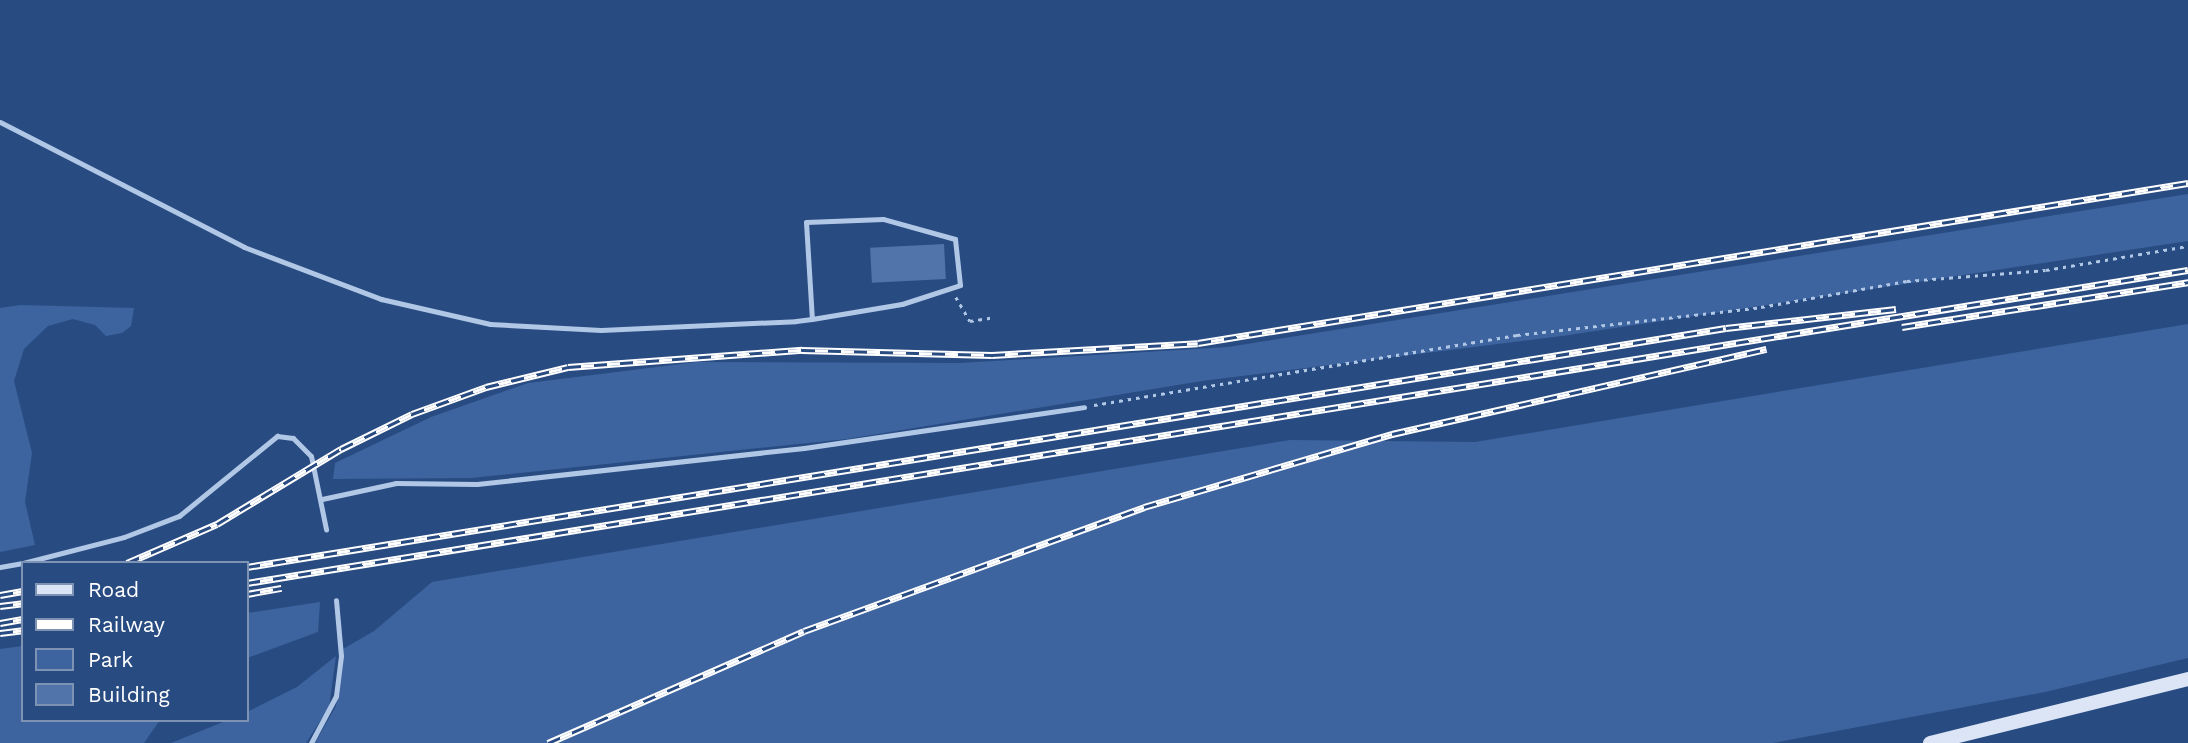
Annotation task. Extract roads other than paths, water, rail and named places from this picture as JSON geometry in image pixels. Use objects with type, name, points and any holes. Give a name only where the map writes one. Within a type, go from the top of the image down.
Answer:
[{"type":"main road","points":[[1930,743],[2188,678]]},
{"type":"lane","points":[[0,122],[244,247],[414,308],[489,324],[601,330],[812,319],[902,304],[960,285],[955,239],[883,219],[806,222],[812,319]]},
{"type":"lane","points":[[323,499],[396,483],[477,484],[804,448],[1084,407]]},
{"type":"lane","points":[[31,561],[111,541],[179,516],[252,451],[277,436],[293,438],[306,448],[323,499],[326,529]]},
{"type":"lane","points":[[0,567],[21,563]]},
{"type":"lane","points":[[311,743],[336,696],[341,656],[336,600]]},
{"type":"railway","points":[[132,561],[217,524],[341,449],[412,414],[486,387],[568,367],[802,350],[992,355],[1198,343],[2188,183]]},
{"type":"railway","points":[[248,583],[2188,270]]},
{"type":"railway","points":[[1902,327],[2188,282]]},
{"type":"railway","points":[[248,567],[1726,328],[1896,309]]},
{"type":"railway","points":[[548,743],[804,631],[1144,507],[1392,434],[1766,349]]},
{"type":"railway","points":[[248,594],[281,588]]},
{"type":"railway","points":[[0,595],[21,591]]},
{"type":"railway","points":[[0,606],[21,603]]},
{"type":"railway","points":[[0,623],[21,619]]},
{"type":"railway","points":[[0,633],[21,630]]}]
